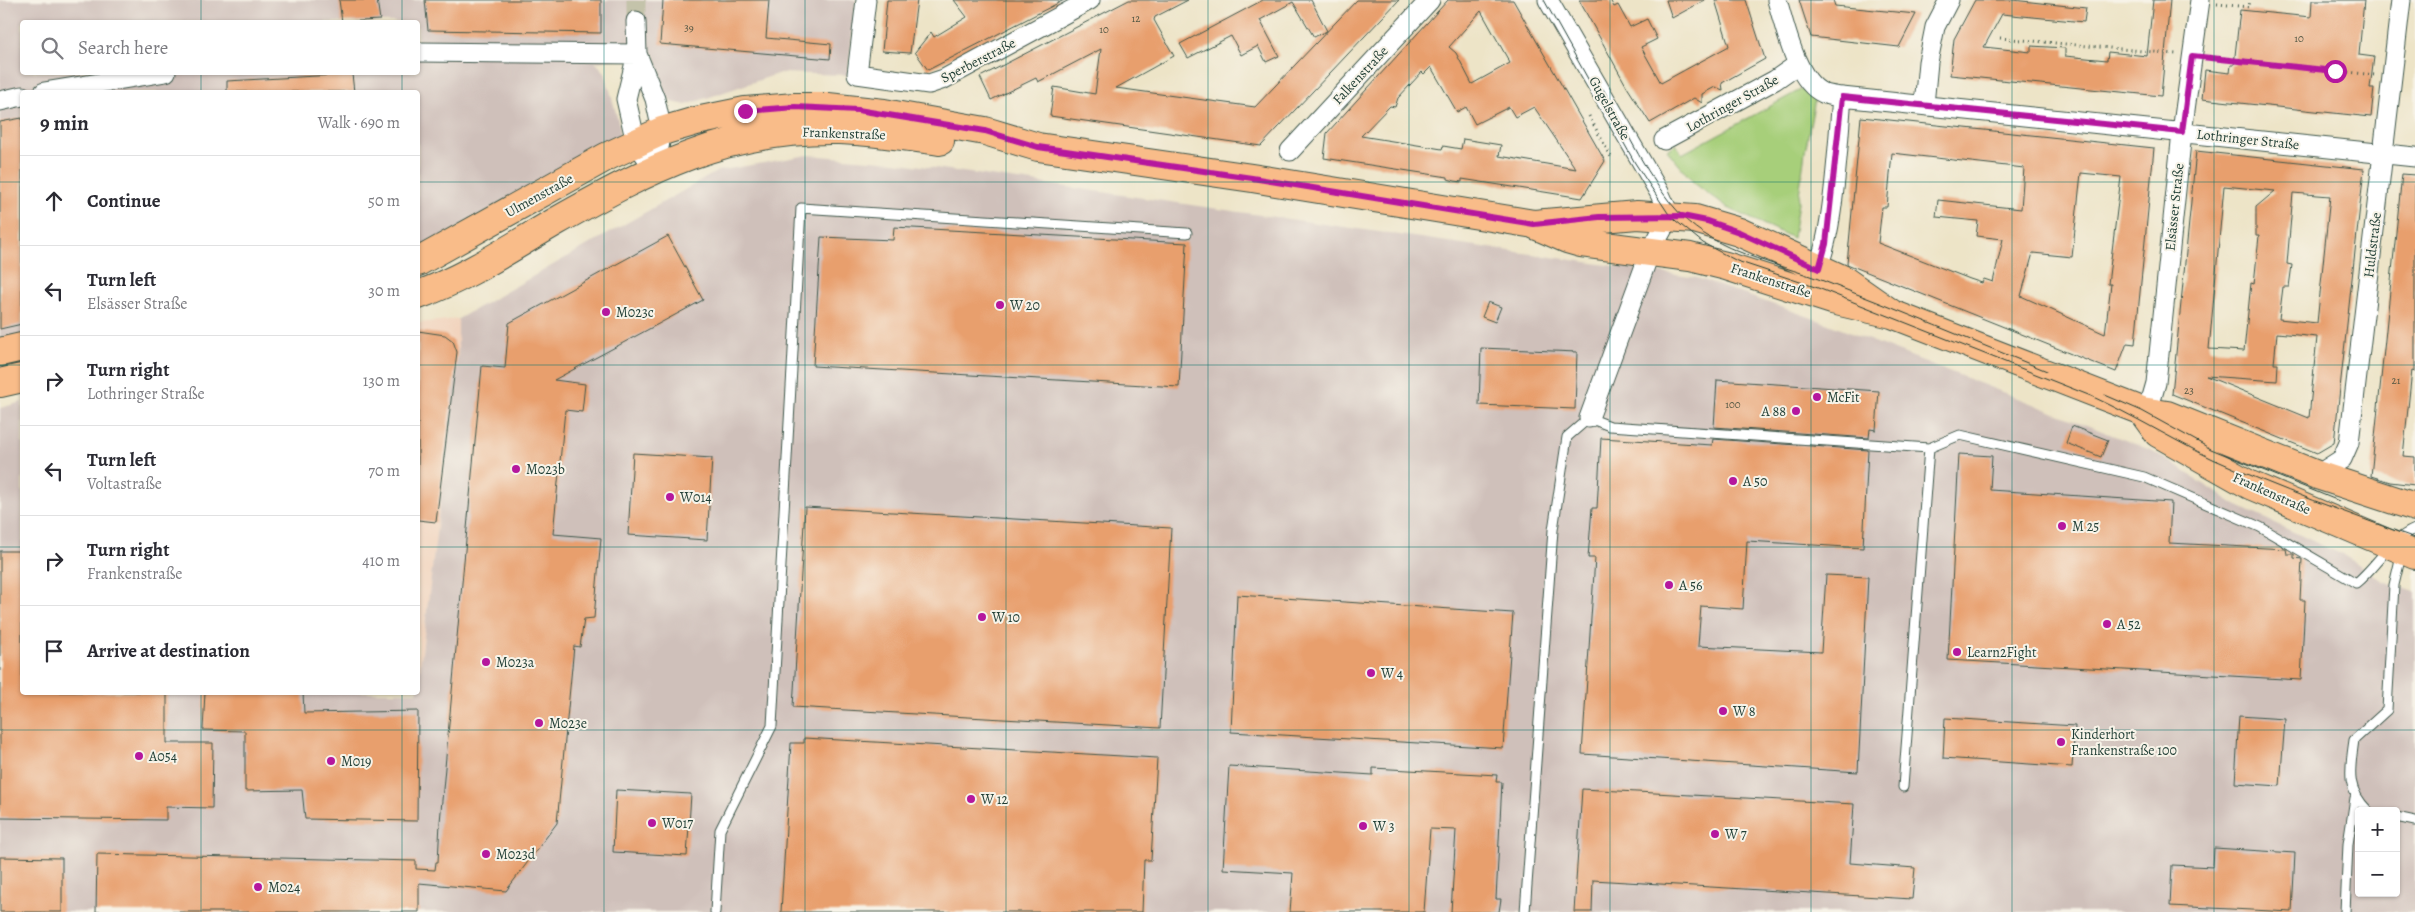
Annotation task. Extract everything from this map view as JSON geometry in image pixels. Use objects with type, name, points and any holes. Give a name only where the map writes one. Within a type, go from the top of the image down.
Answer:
[{"type":"main road","name":"Frankenstraße","points":[[662,131],[703,119],[745,111],[786,107],[828,107],[884,113],[985,131],[1038,147]]},
{"type":"main road","name":"Frankenstraße","points":[[655,169],[686,155],[764,135],[800,131],[840,130],[879,133],[984,147],[1038,147],[1252,178],[1534,224],[1599,217],[1670,216],[1701,220],[1728,228],[1842,279],[1892,314]]},
{"type":"main road","name":"Ulmenstraße","points":[[420,261],[606,157],[662,131]]},
{"type":"main road","points":[[420,294],[469,271],[610,191],[655,169]]},
{"type":"main road","name":"Frankenstraße","points":[[1534,224],[1566,240],[1708,261],[1832,300],[1892,314],[2142,411],[2167,414],[2317,475],[2415,507]]},
{"type":"main road","points":[[0,352],[20,347]]},
{"type":"main road","points":[[0,383],[20,378]]},
{"type":"main road","name":"Frankenstraße","points":[[2142,411],[2158,433],[2223,471],[2406,543]]},
{"type":"street","name":"Sperberstraße","points":[[866,0],[857,74],[928,84],[944,80],[1090,0]]},
{"type":"street","name":"Falkenstraße","points":[[1290,151],[1430,0]]},
{"type":"street","name":"Gugelstraße","points":[[1548,0],[1659,192],[1670,216]]},
{"type":"street","name":"Lothringer Straße","points":[[1777,0],[1798,64],[1813,86],[1823,93],[1842,97],[2415,157]]},
{"type":"street","points":[[1924,105],[1928,62],[1935,27],[1949,0]]},
{"type":"street","name":"Huldstraße","points":[[2317,475],[2337,464],[2346,454],[2348,448],[2401,0]]},
{"type":"street","name":"Elsässer Straße","points":[[2142,411],[2152,397],[2156,383],[2182,132],[2200,1]]},
{"type":"street","points":[[636,21],[636,54],[626,99],[636,143],[655,169]]},
{"type":"street","points":[[420,52],[636,54]]},
{"type":"street","points":[[636,54],[655,99],[662,131],[655,169]]},
{"type":"street","name":"Lothringer Straße","points":[[1664,140],[1775,80],[1798,64]]},
{"type":"street","points":[[56,90],[148,75]]},
{"type":"street","points":[[0,101],[20,96]]},
{"type":"street","points":[[1800,289],[1819,269],[1826,244],[1842,97]]},
{"type":"street","points":[[1589,418],[1650,252],[1670,216]]},
{"type":"lane","points":[[716,912],[720,830],[772,726],[801,208],[1187,233]]},
{"type":"lane","points":[[1525,912],[1553,530],[1567,437],[1589,418],[1610,426],[1929,448],[1960,435],[2144,478],[2260,527],[2356,583],[2372,565],[2406,543]]},
{"type":"lane","points":[[1903,787],[1929,448]]},
{"type":"lane","points":[[2345,912],[2348,844],[2355,798],[2349,776],[2354,740],[2387,710],[2394,585],[2406,543]]},
{"type":"lane","points":[[2355,798],[2364,807]]},
{"type":"lane","points":[[2400,818],[2415,821]]},
{"type":"path","points":[[2200,1],[2249,7],[2250,0]]},
{"type":"path","points":[[2000,38],[2392,77]]},
{"type":"path","points":[[1589,116],[1611,157]]},
{"type":"shaded area","points":[[0,0],[856,0],[848,75],[780,73],[686,105],[672,102],[661,91],[655,54],[595,62],[605,72],[620,128],[619,137],[420,251],[420,90],[20,90],[20,338],[0,341]]},
{"type":"shaded area","points":[[808,155],[894,162],[1697,278],[1818,320],[2153,451],[2236,505],[2349,558],[2383,581],[2415,592],[2415,912],[0,912],[0,408],[20,403],[20,695],[420,695],[420,669],[458,352],[458,319],[718,171]]},
{"type":"shaded area","points":[[458,319],[458,352],[420,669],[420,323]]},
{"type":"green space","points":[[1802,89],[1815,99],[1805,152],[1793,238],[1726,207],[1694,183],[1667,150],[1676,144],[1682,154]]},
{"type":"building","points":[[339,0],[377,0],[380,20],[342,20]]},
{"type":"building","points":[[425,0],[601,0],[601,33],[428,30]]},
{"type":"building","points":[[663,0],[769,0],[766,38],[831,44],[830,59],[660,44]]},
{"type":"building","points":[[887,0],[917,0],[910,53],[882,51]]},
{"type":"building","points":[[954,0],[1064,0],[928,70],[915,52],[931,32],[934,37],[967,17]]},
{"type":"building","points":[[1129,0],[1188,0],[1155,17],[1154,20],[1174,56],[1116,88],[1255,107],[1357,0],[1399,0],[1261,146],[1050,116],[1054,87],[1095,94],[1101,49],[1038,82],[1036,78],[991,100],[980,77]]},
{"type":"building","points":[[1263,0],[1311,0],[1327,31],[1314,37],[1293,2],[1260,20],[1279,56],[1266,62],[1258,46],[1241,55],[1231,36],[1188,58],[1180,44]]},
{"type":"building","points":[[1448,0],[1513,0],[1605,161],[1582,198],[1462,179],[1462,182],[1455,181],[1448,179],[1448,177],[1324,158],[1327,133]],"holes":[[[1481,11],[1510,63],[1472,84],[1456,53],[1449,47]],[[1431,67],[1457,112],[1466,107],[1475,124],[1509,107],[1515,117],[1534,107],[1576,169],[1499,156],[1501,145],[1463,139],[1461,149],[1443,146],[1442,149],[1361,136],[1390,106],[1395,107],[1398,98],[1422,72],[1424,74]]]},
{"type":"building","points":[[1579,0],[1610,0],[1614,7],[1618,5],[1630,27],[1647,19],[1657,39],[1641,47],[1661,83],[1729,46],[1715,0],[1746,0],[1765,59],[1722,83],[1723,90],[1715,87],[1702,94],[1702,103],[1694,98],[1650,123],[1627,87]]},
{"type":"building","points":[[1666,0],[1705,0],[1672,18]]},
{"type":"building","points":[[1799,0],[1833,0],[1835,6],[1916,14],[1899,47],[1811,37]]},
{"type":"building","points":[[1975,0],[2013,0],[2086,8],[2084,22],[2002,14],[1984,47],[2031,52],[2031,46],[2065,48],[2065,56],[2107,60],[2108,52],[2147,56],[2153,0],[2170,0],[2161,96],[1950,75],[1954,39]]},
{"type":"building","points":[[2312,0],[2364,0],[2359,55],[2374,57],[2370,88],[2374,88],[2371,117],[2202,99],[2205,70],[2230,73],[2231,65],[2234,65],[2240,10],[2311,17]]},
{"type":"building","points":[[352,75],[354,90],[227,90],[227,81]]},
{"type":"building","points":[[1861,117],[2154,148],[2135,344],[2127,343],[2116,372],[1847,264]],"holes":[[[1892,153],[2024,168],[2021,209],[1938,200],[1936,217],[1978,221],[1976,236],[2003,239],[1993,282],[1984,279],[1982,283],[1970,279],[1878,243],[1882,207],[1887,207]],[[2081,173],[2121,177],[2108,284],[2111,284],[2105,334],[2021,296],[2033,253],[2072,257]]]},
{"type":"building","points":[[20,118],[20,324],[0,329],[0,122]]},
{"type":"building","points":[[2196,151],[2364,169],[2334,443],[2317,453],[2172,394]],"holes":[[[2224,186],[2275,191],[2256,207],[2256,236],[2259,236],[2254,284],[2251,283],[2244,351],[2209,349]],[[2293,193],[2330,196],[2317,323],[2279,319],[2283,287],[2289,287],[2292,265],[2287,264]],[[2277,333],[2317,337],[2309,418],[2206,376],[2277,381],[2278,364],[2274,364]]]},
{"type":"building","points":[[2402,174],[2415,175],[2415,371],[2412,370],[2403,456],[2415,457],[2415,485],[2390,482],[2371,476]]},
{"type":"building","name":"W 20","points":[[894,227],[1187,243],[1179,387],[813,366],[821,237],[893,240]]},
{"type":"building","points":[[668,236],[703,300],[554,380],[585,384],[582,412],[565,410],[553,534],[601,538],[594,618],[584,619],[580,647],[574,646],[557,823],[506,891],[419,883],[419,912],[96,912],[97,854],[416,861],[416,869],[435,870],[436,862],[438,862],[440,822],[482,366],[505,368],[509,323]]},
{"type":"building","points":[[1488,302],[1501,307],[1495,322],[1482,317]]},
{"type":"building","points":[[420,331],[445,335],[453,341],[457,352],[436,522],[420,520]]},
{"type":"building","points":[[1481,348],[1577,352],[1575,409],[1479,405]]},
{"type":"building","name":"A 88","points":[[1717,380],[1879,391],[1876,430],[1870,429],[1869,438],[1714,427]]},
{"type":"building","points":[[2072,426],[2108,440],[2101,457],[2066,443]]},
{"type":"building","points":[[1601,438],[1712,445],[1713,439],[1868,450],[1863,548],[1747,541],[1743,609],[1701,606],[1698,646],[1821,652],[1826,575],[1868,577],[1858,772],[1582,754],[1595,558],[1588,558],[1592,508],[1597,508]]},
{"type":"building","name":"W014","points":[[633,453],[712,458],[707,540],[628,535]]},
{"type":"building","points":[[1959,454],[1992,456],[1990,490],[2171,502],[2169,543],[2286,549],[2287,554],[2294,554],[2294,558],[2302,559],[2300,600],[2305,600],[2301,680],[1948,660]]},
{"type":"building","name":"W 10","points":[[805,507],[1171,528],[1160,728],[793,707]]},
{"type":"building","points":[[0,551],[20,551],[20,695],[167,695],[167,743],[213,743],[212,808],[166,807],[166,820],[0,818]]},
{"type":"building","name":"W 4","points":[[1237,595],[1513,613],[1503,748],[1231,732]]},
{"type":"building","name":"M019","points":[[205,695],[303,695],[304,713],[418,711],[417,821],[305,819],[302,790],[245,791],[245,731],[203,730]]},
{"type":"building","points":[[2239,716],[2285,719],[2280,786],[2235,783]]},
{"type":"building","points":[[1945,718],[2075,726],[2072,767],[1943,758]]},
{"type":"building","name":"W 12","points":[[804,738],[1157,758],[1151,860],[1144,860],[1142,912],[781,912],[791,743],[804,743]]},
{"type":"building","name":"W 3","points":[[1229,766],[1373,775],[1373,768],[1497,775],[1496,782],[1502,782],[1496,899],[1501,899],[1499,912],[1451,912],[1456,830],[1430,829],[1424,912],[1290,912],[1293,873],[1223,869]]},
{"type":"building","name":"W 7","points":[[1582,789],[1854,804],[1850,863],[1915,868],[1912,899],[1593,880],[1592,912],[1574,912]]},
{"type":"building","name":"W017","points":[[616,790],[691,794],[687,856],[613,852]]},
{"type":"building","points":[[2214,848],[2295,853],[2292,912],[2170,906],[2172,865],[2213,867]]},
{"type":"building","points":[[0,857],[62,858],[62,912],[0,912]]},
{"type":"tunnel","points":[[636,0],[636,21]]},
{"type":"tram line","points":[[1544,0],[1635,163],[1670,216],[1703,243],[1737,261],[1818,288],[2091,396],[2238,470],[2415,538]]},
{"type":"tram line","points":[[1603,89],[1658,186],[1681,215],[1712,239],[1729,248],[1849,291],[2047,371]]},
{"type":"tram line","points":[[2105,395],[2142,411],[2211,449],[2339,501]]},
{"type":"place","name":"W 20","points":[[1000,305]]},
{"type":"place","name":"M023c","points":[[606,312]]},
{"type":"place","name":"McFit","points":[[1817,397]]},
{"type":"place","name":"A 88","points":[[1796,411]]},
{"type":"place","name":"M023b","points":[[516,469]]},
{"type":"place","name":"A 50","points":[[1733,481]]},
{"type":"place","name":"W014","points":[[670,497]]},
{"type":"place","name":"M 25","points":[[2062,526]]},
{"type":"place","name":"A 56","points":[[1669,585]]},
{"type":"place","name":"W 10","points":[[982,617]]},
{"type":"place","name":"A 52","points":[[2107,624]]},
{"type":"place","name":"Learn2Fight","points":[[1957,652]]},
{"type":"place","name":"M023a","points":[[486,662]]},
{"type":"place","name":"W 4","points":[[1371,673]]},
{"type":"place","name":"W 8","points":[[1723,711]]},
{"type":"place","name":"M023e","points":[[539,723]]},
{"type":"place","name":"Kinderhort Frankenstraße 100","points":[[2061,742]]},
{"type":"place","name":"A054","points":[[139,756]]},
{"type":"place","name":"M019","points":[[331,761]]},
{"type":"place","name":"W 12","points":[[971,799]]},
{"type":"place","name":"W017","points":[[652,823]]},
{"type":"place","name":"W 3","points":[[1363,826]]},
{"type":"place","name":"W 7","points":[[1715,834]]},
{"type":"place","name":"M023d","points":[[486,854]]},
{"type":"place","name":"M024","points":[[258,887]]},
{"type":"route","points":[[745,111],[795,107],[828,107],[884,113],[985,131],[1038,147],[1252,178],[1334,193],[1534,224],[1636,215],[1682,216],[1707,221],[1739,232],[1819,269],[1826,244],[1842,97],[2182,132],[2192,56],[2335,71]]}]
